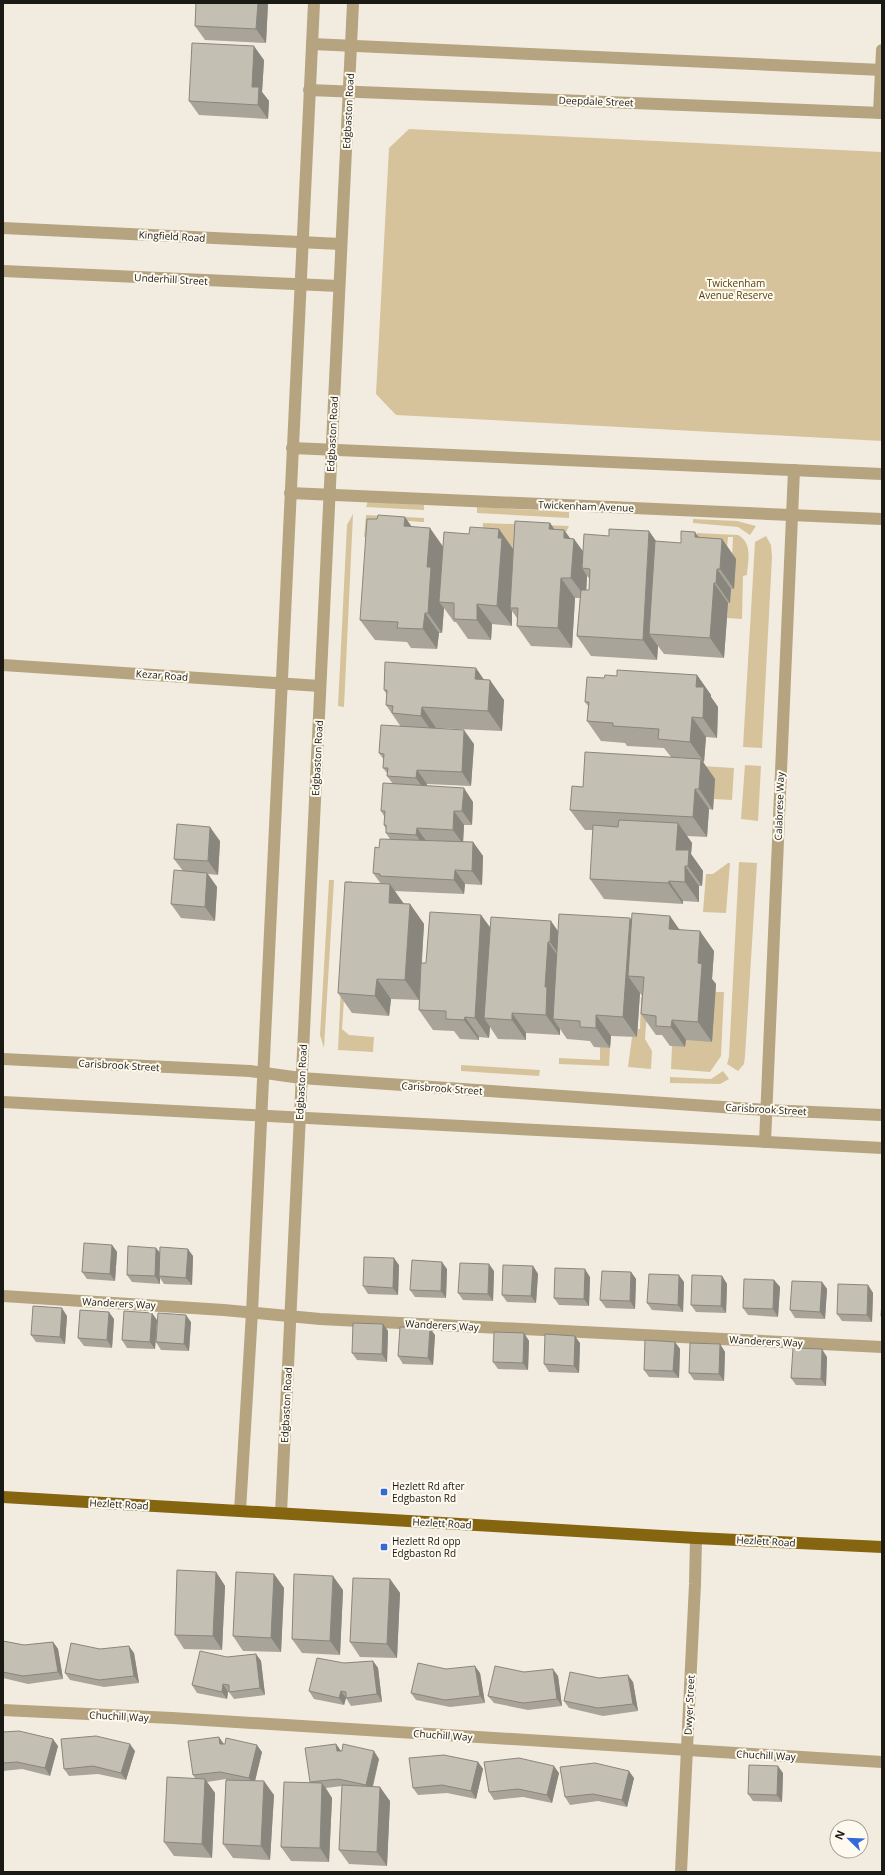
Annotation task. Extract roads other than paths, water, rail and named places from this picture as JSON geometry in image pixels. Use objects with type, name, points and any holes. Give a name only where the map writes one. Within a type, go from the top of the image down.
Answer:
[{"type":"main road","name":"Hezlett Road","points":[[3,1497],[696,1538],[882,1547]]},
{"type":"street","points":[[240,1511],[252,1312],[262,1072],[314,3]]},
{"type":"street","name":"Edgbaston Road","points":[[281,1513],[353,3]]},
{"type":"street","points":[[312,44],[881,70]]},
{"type":"street","points":[[880,113],[882,50]]},
{"type":"street","name":"Deepdale Street","points":[[309,90],[880,113]]},
{"type":"street","name":"Kingfield Road","points":[[3,228],[341,244]]},
{"type":"street","name":"Underhill Street","points":[[3,271],[339,286]]},
{"type":"street","points":[[292,448],[882,474]]},
{"type":"street","name":"Calabrese Way","points":[[765,1142],[794,470]]},
{"type":"street","name":"Twickenham Avenue","points":[[290,493],[882,519]]},
{"type":"street","name":"Kezar Road","points":[[3,665],[281,682],[320,686]]},
{"type":"street","name":"Carisbrook Street","points":[[3,1059],[262,1072],[301,1078],[766,1110],[882,1116]]},
{"type":"street","points":[[3,1102],[882,1148]]},
{"type":"street","name":"Wanderers Way","points":[[3,1296],[252,1312],[320,1318],[882,1347]]},
{"type":"street","name":"Dwyer Street","points":[[681,1872],[696,1538]]},
{"type":"street","name":"Chuchill Way","points":[[3,1710],[172,1718],[882,1762]]},
{"type":"place","name":"Hezlett Rd after Edgbaston Rd","points":[[384,1492]]},
{"type":"place","name":"Hezlett Rd opp Edgbaston Rd","points":[[384,1547]]},
{"type":"park label","name":"Twickenham Avenue Reserve","points":[[736,288]]}]
